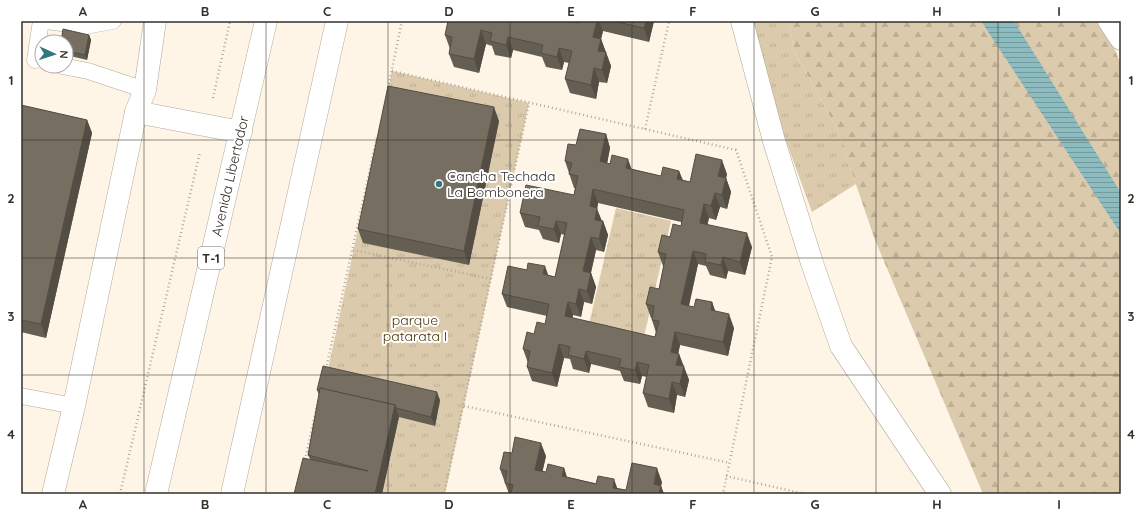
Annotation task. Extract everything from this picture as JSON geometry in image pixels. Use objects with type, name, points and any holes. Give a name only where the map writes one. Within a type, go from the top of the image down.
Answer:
[{"type":"street","points":[[53,494],[74,406],[136,112],[145,90],[155,21]]},
{"type":"street","name":"Avenida Libertador","points":[[156,494],[266,21]]},
{"type":"street","points":[[232,494],[337,21]]},
{"type":"street","points":[[742,21],[774,141],[812,263],[841,346],[940,494]]},
{"type":"street","points":[[1109,21],[1121,39]]},
{"type":"street","points":[[136,112],[240,132]]},
{"type":"lane","points":[[33,60],[41,21]]},
{"type":"lane","points":[[46,21],[85,26],[113,21]]},
{"type":"lane","points":[[74,68],[88,71],[145,90]]},
{"type":"lane","points":[[21,396],[74,406]]},
{"type":"path","points":[[120,494],[230,21]]},
{"type":"path","points":[[387,92],[402,21]]},
{"type":"path","points":[[645,129],[669,21]]},
{"type":"path","points":[[392,71],[736,150],[772,257],[723,494]]},
{"type":"path","points":[[444,494],[529,103]]},
{"type":"path","points":[[324,374],[379,130]]},
{"type":"path","points":[[353,250],[491,279]]},
{"type":"path","points":[[304,462],[318,400]]},
{"type":"path","points":[[464,406],[730,463]]},
{"type":"path","points":[[726,476],[805,494]]},
{"type":"green space","points":[[749,21],[789,21],[794,51],[837,129],[856,184],[812,212],[785,138]]},
{"type":"green space","points":[[789,21],[1102,21],[1121,64],[1121,494],[983,494],[875,240],[837,129],[794,51]]},
{"type":"green space","name":"parque patarata I","points":[[392,71],[529,103],[445,494],[382,494],[399,417],[327,374]]},
{"type":"green space","points":[[616,208],[671,221],[642,345],[587,333]]},
{"type":"water","points":[[981,21],[1014,21],[1121,193],[1121,234]]},
{"type":"building","points":[[448,21],[568,21],[578,23],[578,21],[597,21],[593,37],[601,39],[598,51],[606,52],[602,70],[594,68],[591,85],[565,79],[572,51],[559,48],[557,57],[541,53],[543,45],[508,37],[506,45],[490,41],[492,33],[481,30],[474,59],[449,54],[452,37],[445,35]]},
{"type":"building","points":[[613,21],[646,21],[644,28]]},
{"type":"building","points":[[63,29],[89,35],[85,55],[74,53],[74,34],[62,34]]},
{"type":"building","points":[[388,86],[494,107],[464,251],[358,229]]},
{"type":"building","points":[[21,105],[87,120],[41,324],[21,320]]},
{"type":"building","points":[[580,129],[606,134],[600,161],[610,164],[612,155],[628,159],[626,168],[661,176],[663,167],[679,171],[677,179],[690,182],[696,154],[722,160],[718,176],[726,178],[722,195],[715,193],[711,206],[704,204],[700,223],[747,233],[740,262],[723,257],[721,265],[705,262],[706,254],[693,251],[681,304],[694,307],[696,299],[712,302],[711,310],[729,314],[723,342],[675,332],[671,352],[679,354],[676,365],[684,366],[680,384],[672,382],[669,399],[643,393],[649,365],[637,362],[635,370],[619,367],[621,359],[586,351],[584,359],[568,355],[570,347],[559,344],[552,373],[527,367],[530,351],[523,349],[527,332],[534,334],[537,322],[545,324],[549,304],[502,294],[508,266],[527,270],[528,263],[545,266],[543,274],[555,277],[567,223],[556,221],[554,229],[538,226],[540,217],[520,213],[526,185],[574,195],[578,176],[569,174],[572,163],[565,161],[568,144],[576,145]],"holes":[[[593,189],[684,210],[681,226],[673,224],[670,237],[662,235],[658,252],[666,254],[659,289],[650,287],[646,304],[654,306],[652,320],[659,321],[655,337],[565,316],[568,302],[576,304],[579,289],[587,291],[591,273],[583,271],[591,237],[599,239],[603,221],[595,220],[597,208],[590,206]]]},
{"type":"building","points":[[323,366],[437,392],[431,417],[396,408],[395,405],[320,388],[320,391],[317,390]]},
{"type":"building","points":[[320,388],[395,405],[375,494],[294,494],[303,458],[368,471],[308,455]]},
{"type":"building","points":[[515,437],[541,443],[535,470],[546,472],[548,464],[564,468],[562,476],[596,484],[598,476],[614,479],[613,488],[626,490],[632,463],[657,468],[654,484],[661,486],[659,494],[511,494],[513,485],[505,483],[507,471],[500,469],[504,452],[512,453]]},
{"type":"place","name":"Cancha Techada La Bombonera","points":[[439,184]]}]
